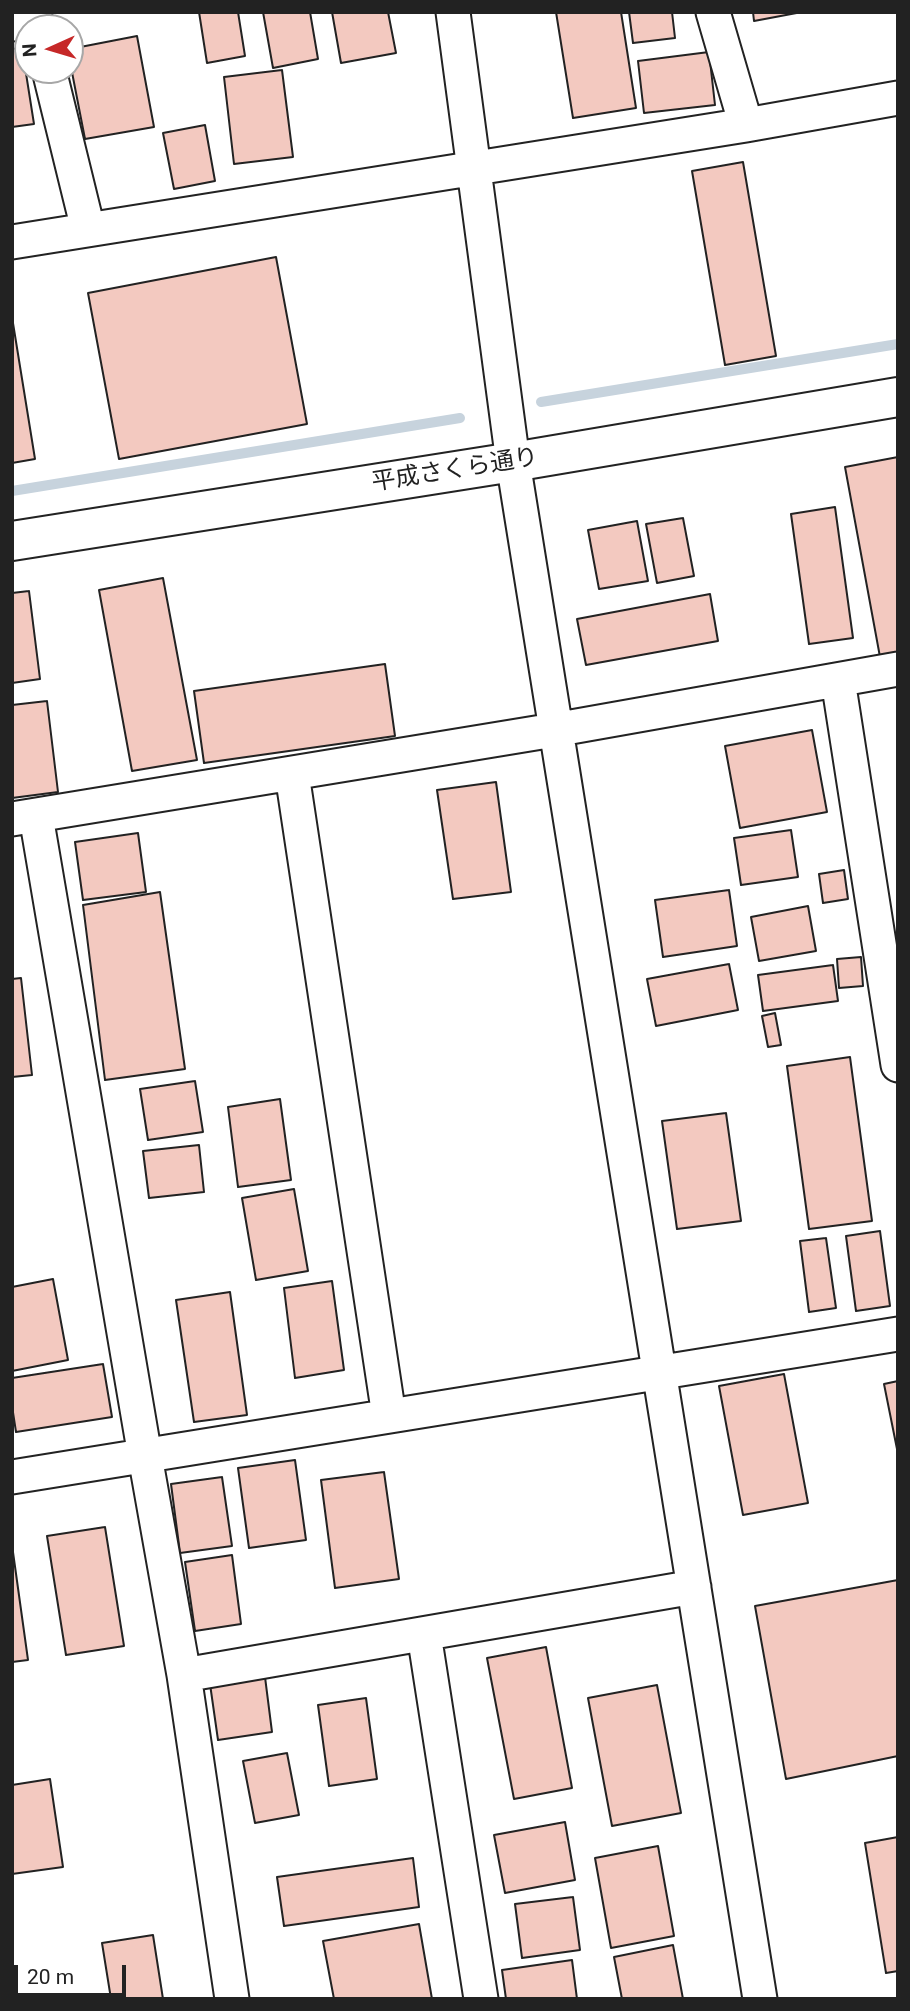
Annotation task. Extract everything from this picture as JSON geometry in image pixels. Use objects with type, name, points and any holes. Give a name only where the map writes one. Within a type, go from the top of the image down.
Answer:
[{"type":"street","points":[[453,12],[513,462],[554,730],[761,1999]]},
{"type":"street","points":[[713,12],[746,125]]},
{"type":"street","points":[[52,84],[88,229]]},
{"type":"street","points":[[12,242],[746,125],[898,98]]},
{"type":"street","name":"平成さくら通り","points":[[12,541],[513,462],[898,397]]},
{"type":"street","points":[[232,1999],[184,1675],[24,818],[554,730],[898,669]]},
{"type":"street","points":[[838,680],[898,1065]]},
{"type":"street","points":[[292,774],[389,1416]]},
{"type":"street","points":[[12,1477],[898,1334]]},
{"type":"street","points":[[184,1675],[694,1587]]},
{"type":"street","points":[[424,1634],[481,1999]]},
{"type":"building","points":[[199,12],[238,12],[245,56],[207,63]]},
{"type":"building","points":[[263,12],[310,12],[318,59],[273,68]]},
{"type":"building","points":[[332,12],[388,12],[396,53],[341,63]]},
{"type":"building","points":[[556,12],[621,12],[636,108],[573,118]]},
{"type":"building","points":[[629,12],[672,12],[675,38],[633,43]]},
{"type":"building","points":[[753,12],[802,12],[754,21]]},
{"type":"building","points":[[137,36],[154,127],[85,139],[74,84],[84,84],[84,46]]},
{"type":"building","points":[[12,49],[14,84],[28,84],[34,124],[12,127]]},
{"type":"building","points":[[709,52],[715,105],[644,113],[638,61]]},
{"type":"building","points":[[282,70],[293,157],[234,164],[224,77]]},
{"type":"building","points":[[205,125],[215,181],[174,189],[163,133]]},
{"type":"building","points":[[743,162],[776,356],[725,365],[692,171]]},
{"type":"building","points":[[276,257],[307,424],[119,459],[88,293]]},
{"type":"building","points":[[12,317],[35,459],[12,463]]},
{"type":"building","points":[[898,457],[898,654],[880,657],[845,467]]},
{"type":"building","points":[[835,507],[853,638],[809,644],[791,514]]},
{"type":"building","points":[[683,518],[694,576],[657,583],[646,524]]},
{"type":"building","points":[[637,521],[648,581],[599,589],[588,530]]},
{"type":"building","points":[[163,578],[197,760],[132,771],[99,590]]},
{"type":"building","points":[[29,591],[40,679],[12,683],[12,593]]},
{"type":"building","points":[[710,594],[718,641],[586,665],[577,619]]},
{"type":"building","points":[[385,664],[395,736],[204,763],[194,691]]},
{"type":"building","points":[[47,701],[58,792],[12,798],[12,705]]},
{"type":"building","points":[[812,730],[827,812],[740,828],[725,746]]},
{"type":"building","points":[[496,782],[511,892],[453,899],[437,790]]},
{"type":"building","points":[[791,830],[798,877],[741,885],[734,838]]},
{"type":"building","points":[[138,833],[146,892],[83,900],[75,842]]},
{"type":"building","points":[[844,870],[848,899],[823,903],[819,874]]},
{"type":"building","points":[[729,890],[737,946],[663,957],[655,900]]},
{"type":"building","points":[[160,892],[185,1069],[105,1080],[83,905]]},
{"type":"building","points":[[808,906],[816,951],[759,961],[751,917]]},
{"type":"building","points":[[861,957],[863,986],[839,988],[837,959]]},
{"type":"building","points":[[729,964],[738,1010],[656,1026],[647,979]]},
{"type":"building","points":[[833,965],[838,1001],[763,1011],[758,975]]},
{"type":"building","points":[[21,978],[32,1075],[12,1077],[12,979]]},
{"type":"building","points":[[775,1013],[781,1045],[768,1047],[762,1016]]},
{"type":"building","points":[[850,1057],[872,1221],[809,1229],[787,1066]]},
{"type":"building","points":[[195,1081],[203,1132],[148,1140],[140,1089]]},
{"type":"building","points":[[280,1099],[291,1180],[238,1187],[228,1107]]},
{"type":"building","points":[[726,1113],[741,1221],[677,1229],[662,1121]]},
{"type":"building","points":[[199,1145],[204,1192],[149,1198],[143,1151]]},
{"type":"building","points":[[294,1189],[308,1271],[256,1280],[242,1198]]},
{"type":"building","points":[[880,1231],[890,1306],[856,1311],[846,1236]]},
{"type":"building","points":[[826,1238],[836,1308],[809,1312],[800,1241]]},
{"type":"building","points":[[53,1279],[68,1360],[12,1371],[12,1287]]},
{"type":"building","points":[[332,1281],[344,1370],[295,1378],[284,1288]]},
{"type":"building","points":[[230,1292],[247,1415],[194,1422],[176,1300]]},
{"type":"building","points":[[103,1364],[112,1417],[16,1432],[12,1378]]},
{"type":"building","points":[[784,1374],[808,1503],[743,1515],[719,1386]]},
{"type":"building","points":[[898,1381],[898,1454],[884,1384]]},
{"type":"building","points":[[295,1460],[306,1540],[249,1548],[238,1468]]},
{"type":"building","points":[[384,1472],[399,1579],[335,1588],[321,1480]]},
{"type":"building","points":[[222,1477],[232,1546],[180,1553],[171,1484]]},
{"type":"building","points":[[105,1527],[124,1646],[66,1655],[47,1536]]},
{"type":"building","points":[[12,1545],[28,1660],[12,1662]]},
{"type":"building","points":[[232,1555],[241,1624],[195,1631],[185,1562]]},
{"type":"building","points":[[898,1580],[898,1756],[786,1779],[755,1606]]},
{"type":"building","points":[[546,1647],[572,1788],[514,1799],[487,1658]]},
{"type":"building","points":[[265,1677],[272,1732],[218,1740],[210,1684]]},
{"type":"building","points":[[657,1685],[681,1813],[612,1826],[588,1698]]},
{"type":"building","points":[[366,1698],[377,1779],[329,1786],[318,1705]]},
{"type":"building","points":[[287,1753],[299,1815],[255,1823],[243,1761]]},
{"type":"building","points":[[50,1779],[63,1867],[12,1874],[12,1785]]},
{"type":"building","points":[[565,1822],[575,1880],[505,1893],[494,1835]]},
{"type":"building","points":[[898,1837],[898,1971],[886,1973],[865,1843]]},
{"type":"building","points":[[658,1846],[674,1936],[611,1948],[595,1858]]},
{"type":"building","points":[[413,1858],[419,1907],[284,1926],[277,1877]]},
{"type":"building","points":[[573,1897],[580,1950],[522,1958],[515,1904]]},
{"type":"building","points":[[419,1924],[432,1999],[334,1999],[323,1941]]},
{"type":"building","points":[[153,1935],[163,1999],[111,1999],[102,1943]]},
{"type":"building","points":[[673,1945],[683,1999],[622,1999],[614,1957]]},
{"type":"building","points":[[572,1960],[577,1999],[506,1999],[502,1970]]},
{"type":"waterway","points":[[541,402],[898,344]]},
{"type":"waterway","points":[[12,491],[460,418]]}]
